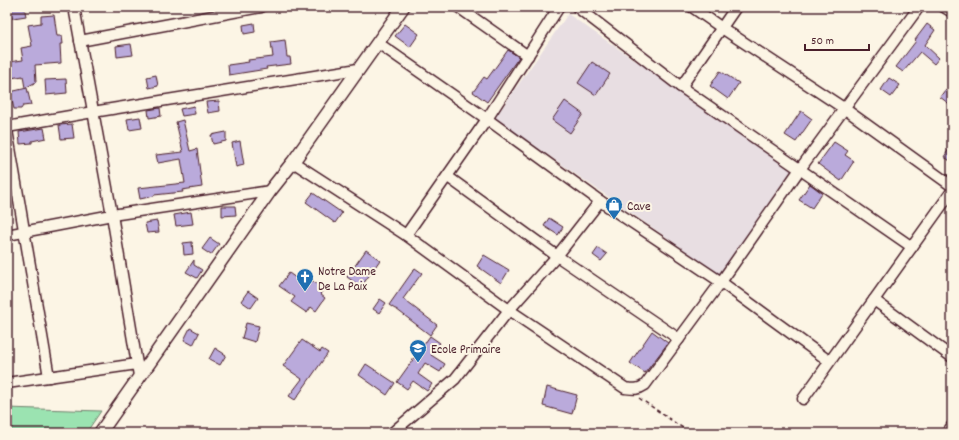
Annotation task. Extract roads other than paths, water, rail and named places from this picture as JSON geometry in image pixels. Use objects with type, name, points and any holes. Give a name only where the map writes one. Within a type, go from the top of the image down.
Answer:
[{"type":"street","points":[[74,7],[112,215],[138,370]]},
{"type":"street","points":[[80,41],[261,7]]},
{"type":"street","points":[[100,433],[138,370],[293,162],[403,7]]},
{"type":"street","points":[[458,7],[528,56]]},
{"type":"street","points":[[406,235],[448,177],[487,119],[559,7]]},
{"type":"street","points":[[577,7],[681,87],[912,247]]},
{"type":"street","points":[[692,7],[845,110],[952,186]]},
{"type":"street","points":[[681,87],[736,7]]},
{"type":"street","points":[[293,162],[406,235],[510,310],[625,388],[635,390],[645,384],[679,339],[800,169],[845,110],[919,7]]},
{"type":"street","points":[[944,7],[952,12]]},
{"type":"street","points":[[378,43],[487,119],[600,201],[721,282],[828,362]]},
{"type":"street","points":[[7,127],[358,69]]},
{"type":"street","points":[[7,130],[49,376]]},
{"type":"street","points":[[448,177],[557,256],[679,339]]},
{"type":"street","points":[[7,235],[25,233],[112,215],[270,191]]},
{"type":"street","points":[[803,399],[828,362],[952,191]]},
{"type":"street","points":[[392,433],[455,379],[510,310],[557,256],[600,201]]},
{"type":"street","points":[[874,300],[952,357]]},
{"type":"street","points":[[7,383],[49,376],[138,370]]},
{"type":"street","points":[[947,433],[952,426]]},
{"type":"place","name":"Cave","points":[[614,220]]},
{"type":"place","name":"Notre Dame De La Paix","points":[[305,292]]},
{"type":"place","name":"Ecole Primaire","points":[[418,363]]}]
